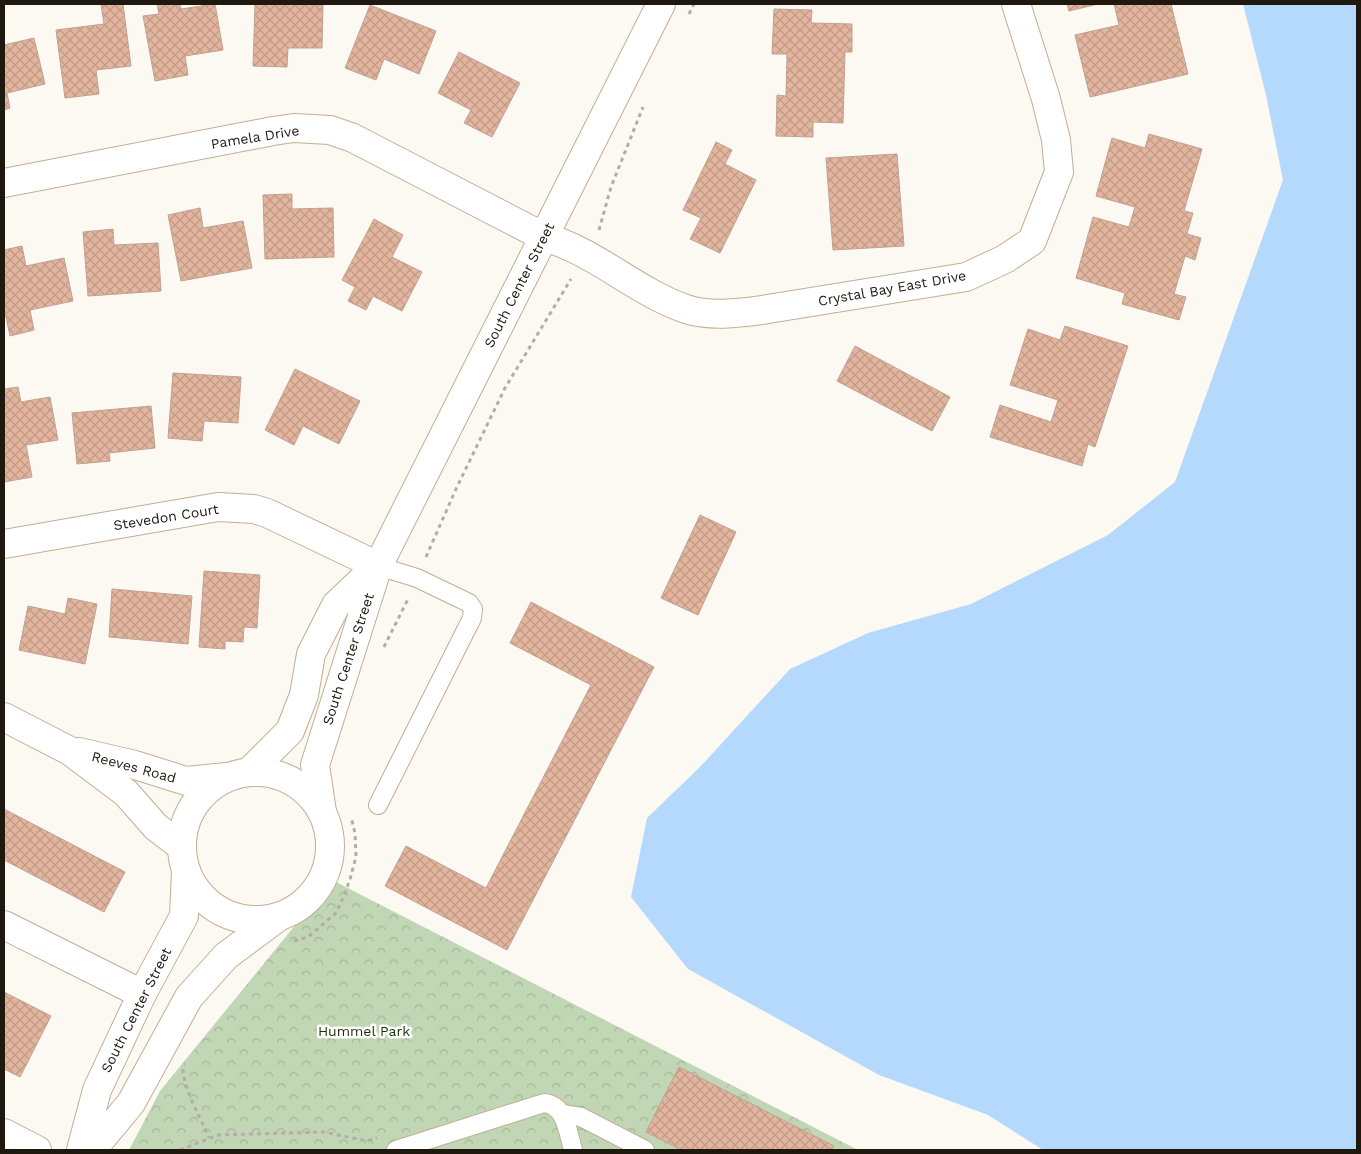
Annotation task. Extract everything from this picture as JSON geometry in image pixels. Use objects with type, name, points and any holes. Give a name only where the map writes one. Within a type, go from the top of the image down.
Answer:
[{"type":"street","name":"South Center Street","points":[[322,812],[315,765],[378,566],[661,4]]},
{"type":"street","name":"Crystal Bay East Drive","points":[[544,237],[563,242],[646,291],[688,310],[728,314],[966,277],[1005,259],[1032,241],[1059,172],[1056,140],[1046,99],[1016,4]]},
{"type":"street","name":"Pamela Drive","points":[[4,183],[273,131],[294,128],[330,130],[372,147],[544,237]]},
{"type":"street","name":"Stevedon Court","points":[[4,544],[218,507],[254,509],[267,513],[378,566]]},
{"type":"street","name":"South Center Street","points":[[238,775],[290,731],[304,695],[311,654],[336,605],[378,566]]},
{"type":"street","name":"Reeves Road","points":[[4,717],[70,750],[126,793],[183,859]]},
{"type":"street","name":"Reeves Road","points":[[70,750],[135,765],[186,781],[238,775]]},
{"type":"street","points":[[92,1150],[131,1102],[189,997],[226,956],[276,918],[296,909],[313,895],[325,876],[330,855],[330,833],[322,812],[309,794],[292,781],[271,773],[238,775],[208,789],[194,805],[184,824],[183,859],[196,891],[212,907],[232,917],[254,921],[276,918]]},
{"type":"street","name":"South Center Street","points":[[82,1150],[97,1090],[142,994],[184,916],[183,859]]},
{"type":"street","points":[[4,925],[142,994]]},
{"type":"street","points":[[4,1133],[37,1150]]},
{"type":"lane","points":[[378,566],[417,578],[469,603],[473,609],[472,618],[378,805]]},
{"type":"lane","points":[[396,1150],[544,1103],[552,1104],[562,1114],[573,1150]]},
{"type":"lane","points":[[562,1114],[581,1117],[645,1150]]},
{"type":"green space","name":"Hummel Park","points":[[332,880],[858,1150],[129,1150],[160,1091]]},
{"type":"water","points":[[1243,4],[1357,4],[1357,1150],[1043,1150],[988,1115],[879,1075],[688,969],[631,897],[647,818],[700,767],[790,669],[868,633],[971,604],[1108,535],[1175,482],[1283,180],[1266,95]]},
{"type":"building","points":[[101,4],[123,4],[131,66],[96,70],[99,94],[65,98],[56,30],[104,24]]},
{"type":"building","points":[[157,4],[180,4],[181,9],[215,4],[223,50],[185,56],[188,75],[155,81],[143,16],[159,14]]},
{"type":"building","points":[[255,4],[323,5],[322,48],[288,48],[287,67],[253,66]]},
{"type":"building","points":[[1067,4],[1098,4],[1069,11]]},
{"type":"building","points":[[1114,4],[1171,4],[1188,74],[1090,97],[1075,35],[1119,25]]},
{"type":"building","points":[[370,5],[436,31],[419,74],[384,59],[376,80],[345,68]]},
{"type":"building","points":[[774,9],[812,10],[811,23],[852,24],[852,52],[845,52],[843,123],[813,122],[813,137],[776,136],[777,95],[786,96],[787,54],[772,54]]},
{"type":"building","points":[[34,38],[45,84],[7,93],[10,108],[4,110],[4,45]]},
{"type":"building","points":[[459,52],[520,83],[492,137],[464,123],[471,110],[438,93]]},
{"type":"building","points":[[1149,134],[1202,149],[1184,211],[1193,213],[1187,234],[1201,238],[1195,260],[1185,256],[1174,294],[1186,297],[1179,320],[1122,304],[1125,293],[1076,278],[1093,217],[1129,227],[1135,207],[1096,196],[1112,138],[1145,148]]},
{"type":"building","points":[[716,142],[732,150],[725,164],[756,180],[720,253],[690,239],[701,218],[683,210]]},
{"type":"building","points":[[897,154],[904,246],[833,250],[826,158]]},
{"type":"building","points":[[292,194],[292,209],[333,208],[334,257],[265,259],[263,195]]},
{"type":"building","points":[[200,208],[203,228],[243,221],[252,268],[181,281],[168,215]]},
{"type":"building","points":[[374,219],[403,235],[392,257],[422,272],[402,311],[373,296],[366,310],[348,301],[355,287],[342,280]]},
{"type":"building","points":[[113,229],[114,245],[158,243],[161,291],[88,296],[83,232]]},
{"type":"building","points":[[22,246],[26,266],[64,258],[73,301],[30,310],[34,330],[10,336],[4,308],[4,250]]},
{"type":"building","points":[[1065,326],[1128,346],[1095,447],[1088,444],[1082,466],[990,437],[1000,405],[1051,422],[1058,400],[1010,385],[1028,329],[1060,340]]},
{"type":"building","points":[[855,346],[950,397],[932,431],[837,381]]},
{"type":"building","points":[[295,369],[360,401],[339,444],[303,426],[294,445],[265,430]]},
{"type":"building","points":[[173,373],[241,377],[238,423],[204,421],[202,441],[168,438]]},
{"type":"building","points":[[18,387],[21,402],[50,397],[58,440],[26,445],[32,477],[4,482],[4,389]]},
{"type":"building","points":[[151,406],[155,448],[109,453],[110,461],[77,464],[72,413]]},
{"type":"building","points":[[700,515],[736,532],[698,615],[661,598]]},
{"type":"building","points":[[204,571],[260,575],[257,628],[244,627],[243,642],[225,641],[225,649],[199,647]]},
{"type":"building","points":[[112,589],[192,596],[188,644],[109,637]]},
{"type":"building","points":[[68,598],[97,604],[85,664],[19,650],[28,606],[65,614]]},
{"type":"building","points":[[531,602],[654,667],[507,950],[385,886],[406,846],[486,888],[591,685],[510,643]]},
{"type":"building","points":[[4,809],[125,872],[104,912],[4,860]]},
{"type":"building","points":[[4,992],[51,1016],[20,1077],[4,1069]]},
{"type":"building","points":[[679,1067],[834,1146],[831,1150],[682,1150],[646,1132]]}]
